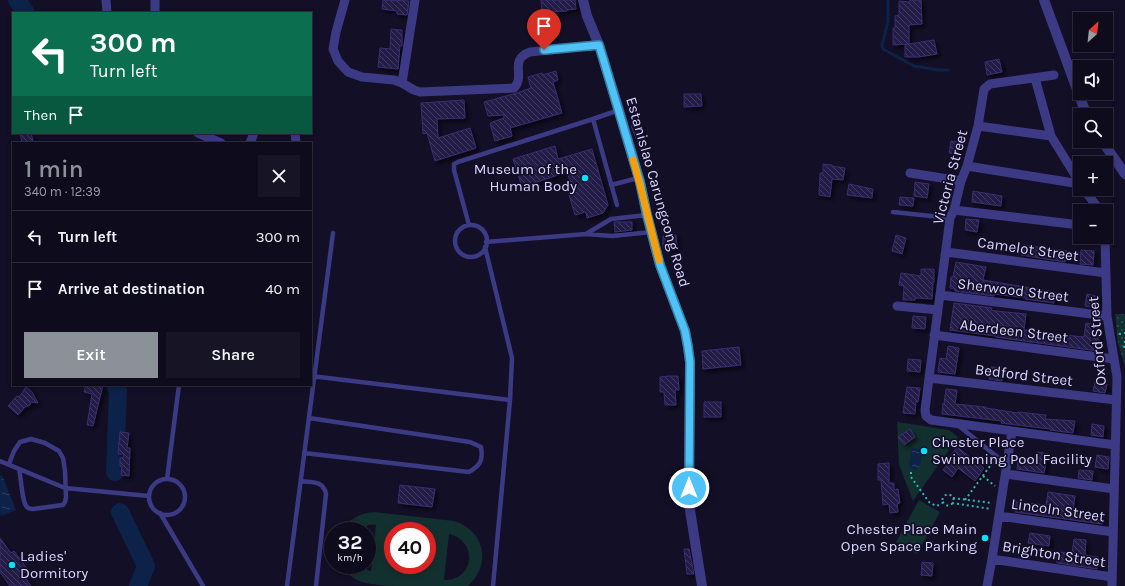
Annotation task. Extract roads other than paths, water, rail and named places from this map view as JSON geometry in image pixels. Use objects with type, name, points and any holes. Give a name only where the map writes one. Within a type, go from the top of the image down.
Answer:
[{"type":"street","points":[[106,0],[106,12]]},
{"type":"street","points":[[155,0],[155,12]]},
{"type":"street","points":[[345,0],[333,49],[338,61],[348,72],[362,77],[394,80],[420,92],[514,88],[519,81],[518,62],[524,54],[530,52],[599,45]]},
{"type":"street","points":[[402,83],[415,0]]},
{"type":"street","name":"Estanislao Carungcong Road","points":[[583,0],[587,16],[599,45],[619,110],[660,265],[681,318],[688,347],[690,362],[689,504],[702,586]]},
{"type":"street","points":[[1044,0],[1084,108]]},
{"type":"street","name":"Victoria Street","points":[[956,423],[931,420],[926,416],[925,410],[934,335],[952,214],[978,126],[984,89],[990,84],[1054,75]]},
{"type":"street","points":[[1035,78],[1051,136],[1073,172]]},
{"type":"street","points":[[978,126],[1051,136]]},
{"type":"street","points":[[201,134],[219,142]]},
{"type":"street","points":[[1107,148],[1125,174]]},
{"type":"street","points":[[967,166],[1073,183]]},
{"type":"street","points":[[910,173],[961,181]]},
{"type":"street","points":[[952,214],[1073,225]]},
{"type":"street","name":"Oxford Street","points":[[1105,244],[1107,316],[1117,377],[1112,582]]},
{"type":"street","name":"Camelot Street","points":[[946,252],[1106,273]]},
{"type":"street","name":"Sherwood Street","points":[[940,295],[1107,316]]},
{"type":"street","points":[[897,306],[938,310]]},
{"type":"street","name":"Aberdeen Street","points":[[934,335],[1114,358]]},
{"type":"street","name":"Bedford Street","points":[[929,378],[1116,400]]},
{"type":"street","points":[[956,423],[1115,445]]},
{"type":"street","points":[[987,586],[992,559],[996,513],[1006,474],[1012,431]]},
{"type":"street","points":[[1006,474],[1114,489]]},
{"type":"street","name":"Lincoln Street","points":[[996,513],[1113,532]]},
{"type":"street","name":"Brighton Street","points":[[992,559],[1112,582]]},
{"type":"lane","points":[[469,225],[454,170],[454,164],[619,110]]},
{"type":"lane","points":[[593,119],[617,206]]},
{"type":"lane","points":[[611,185],[638,178]]},
{"type":"lane","points":[[893,212],[952,214]]},
{"type":"lane","points":[[586,234],[611,219],[647,215]]},
{"type":"lane","points":[[493,586],[510,400],[512,358],[486,245],[484,233],[477,226],[469,225],[462,227],[456,235],[455,244],[457,249],[461,253],[470,256],[479,254],[486,245],[586,234],[612,236],[652,232]]},
{"type":"lane","points":[[332,233],[312,376],[510,400]]},
{"type":"lane","points":[[167,479],[179,386]]},
{"type":"lane","points":[[287,586],[309,418],[311,386]]},
{"type":"lane","points":[[304,453],[469,472],[478,467],[482,456],[481,447],[470,442],[309,418]]},
{"type":"lane","points":[[956,423],[1007,464]]},
{"type":"lane","points":[[8,464],[20,442],[31,439],[45,443],[59,451],[63,458],[65,471],[65,502],[63,505],[33,509],[28,508],[24,500],[20,469]]},
{"type":"lane","points":[[0,461],[65,488],[149,496]]},
{"type":"lane","points":[[167,479],[172,480],[181,487],[184,497],[181,508],[171,514],[160,513],[155,510],[149,496],[150,491],[157,482],[167,479]]},
{"type":"lane","points":[[300,481],[319,483],[323,486],[326,494],[316,586]]},
{"type":"lane","points":[[160,513],[203,586]]},
{"type":"water","points":[[912,448],[922,449],[919,467],[915,470],[910,468],[909,464]]},
{"type":"water","points":[[2,475],[16,510],[1,516],[0,476]]},
{"type":"waterway","points":[[17,0],[25,12]]},
{"type":"waterway","points":[[888,0],[888,22],[882,45],[883,49],[914,66],[948,70]]},
{"type":"waterway","points":[[115,472],[118,390],[116,386]]},
{"type":"waterway","points":[[120,512],[146,566],[138,586]]},
{"type":"place","name":"Museum of the Human Body","points":[[585,178]]},
{"type":"place","name":"Chester Place Swimming Pool Facility","points":[[924,451]]},
{"type":"place","name":"Chester Place Main Open Space Parking","points":[[985,538]]},
{"type":"place","name":"Ladies' Dormitory","points":[[12,565]]}]
